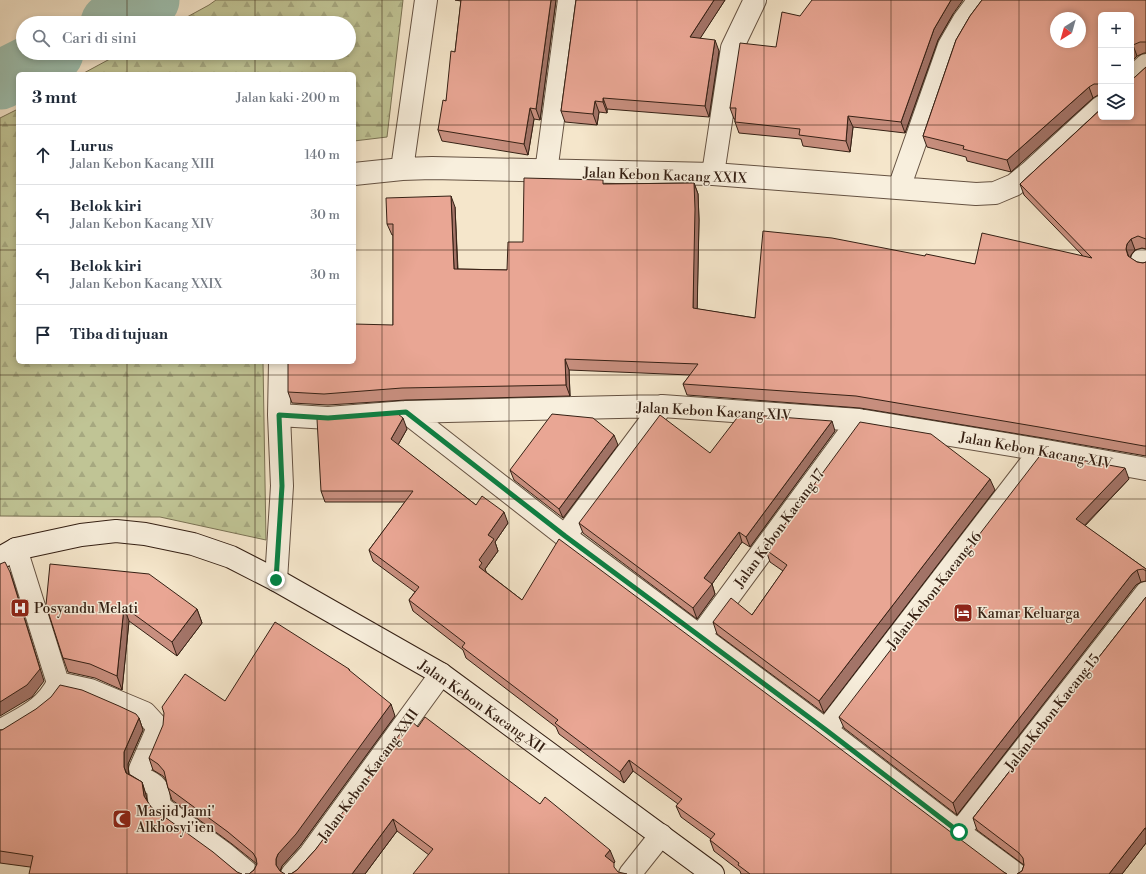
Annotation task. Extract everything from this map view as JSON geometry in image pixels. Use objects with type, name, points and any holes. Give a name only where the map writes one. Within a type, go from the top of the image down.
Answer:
[{"type":"street","points":[[402,169],[426,0]]},
{"type":"street","points":[[546,172],[569,0]]},
{"type":"street","points":[[713,174],[732,48],[755,0]]},
{"type":"street","points":[[899,188],[949,46],[964,20],[979,0]]},
{"type":"street","points":[[1134,76],[1146,65]]},
{"type":"street","name":"Jalan Kebon Kacang XXIX","points":[[356,174],[402,169],[432,168],[546,172],[713,174],[976,194],[994,193],[1014,185],[1098,110]]},
{"type":"street","points":[[276,580],[282,486],[279,415],[280,364]]},
{"type":"street","points":[[565,536],[662,406]]},
{"type":"street","name":"Jalan Kebon Kacang XIV","points":[[279,415],[328,418],[406,412],[662,406],[859,420],[1146,469]]},
{"type":"street","points":[[406,412],[565,536],[826,730],[1016,874]]},
{"type":"street","name":"Jalan Kebon Kacang 17","points":[[700,636],[859,420]]},
{"type":"street","name":"Jalan Kebon Kacang 16","points":[[826,730],[1041,450]]},
{"type":"street","name":"Jalan Kebon Kacang XII","points":[[8,554],[81,535],[116,531],[145,534],[193,544],[231,557],[276,580],[441,674],[713,874]]},
{"type":"street","points":[[0,731],[39,708],[53,694],[58,682],[8,554]]},
{"type":"street","name":"Jalan Kebon Kacang 15","points":[[959,832],[1146,592]]},
{"type":"street","name":"Jalan Kebon Kacang XXII","points":[[292,874],[310,854],[441,674]]},
{"type":"street","points":[[58,682],[90,690],[145,712],[151,718],[156,726],[156,732],[140,769],[141,778],[155,786],[158,791],[158,802],[163,809],[225,854],[249,874]]},
{"type":"street","points":[[630,874],[661,835]]},
{"type":"green space","points":[[216,0],[403,0],[387,137],[356,141],[356,72],[86,72],[108,60],[356,60],[356,16],[189,16]]},
{"type":"green space","points":[[16,110],[16,364],[263,364],[266,540],[160,517],[0,516],[0,118]]},
{"type":"building","points":[[461,0],[551,0],[536,109],[530,108],[524,144],[438,130],[443,100],[446,101],[451,51],[455,52]]},
{"type":"building","points":[[576,0],[714,0],[690,37],[715,40],[705,106],[603,98],[603,102],[595,101],[593,114],[561,111]]},
{"type":"building","points":[[812,0],[951,0],[934,29],[901,122],[848,116],[846,141],[799,135],[800,129],[735,122],[736,108],[730,108],[740,43],[776,47],[782,12],[800,16]]},
{"type":"building","points":[[982,0],[1146,0],[1146,42],[1140,42],[1134,45],[1134,12],[1098,12],[1098,84],[1094,84],[1089,87],[1007,160],[963,149],[964,146],[923,136],[956,40],[970,16]]},
{"type":"building","points":[[1146,67],[1146,239],[1138,236],[1131,239],[1127,244],[1126,249],[1128,256],[1137,262],[1146,262],[1146,446],[856,396],[683,384],[698,364],[565,359],[566,385],[402,388],[324,394],[288,392],[288,364],[356,364],[356,324],[393,325],[393,224],[387,224],[386,198],[451,196],[454,269],[507,270],[508,242],[523,242],[524,178],[603,180],[603,184],[694,183],[695,209],[693,308],[755,318],[763,231],[832,238],[975,264],[982,233],[1092,258],[1020,184],[1098,112],[1098,120],[1134,120],[1134,78]]},
{"type":"building","points":[[398,414],[403,418],[391,439],[476,505],[482,496],[504,512],[488,535],[494,539],[479,560],[482,563],[479,567],[522,600],[559,539],[1007,874],[750,874],[738,865],[739,863],[710,840],[715,834],[676,806],[682,799],[629,760],[620,772],[555,723],[558,720],[462,647],[465,643],[409,600],[419,587],[369,550],[413,491],[321,491],[317,419]]},
{"type":"building","points":[[552,414],[593,418],[614,435],[559,509],[510,470]]},
{"type":"building","points":[[740,414],[832,421],[746,537],[739,532],[704,578],[712,584],[693,608],[579,523],[660,415],[710,453]]},
{"type":"building","points":[[860,422],[931,434],[990,479],[819,701],[713,622],[731,598],[752,615],[787,565],[766,550]]},
{"type":"building","points":[[1042,453],[1125,468],[1076,519],[1146,569],[1146,571],[1143,569],[1137,570],[1132,574],[953,803],[839,717]]},
{"type":"building","points":[[5,562],[10,572],[40,669],[27,685],[0,702],[0,564]]},
{"type":"building","points":[[50,564],[149,574],[197,609],[172,642],[124,607],[117,676],[90,664],[63,658],[46,605]]},
{"type":"building","points":[[1146,597],[1146,828],[1109,874],[1017,874],[1022,871],[1024,865],[1023,858],[1019,853],[973,818]]},
{"type":"building","points":[[275,622],[349,669],[391,704],[296,834],[278,854],[276,865],[280,871],[285,874],[249,874],[254,870],[257,864],[253,853],[228,832],[168,788],[164,771],[158,764],[149,758],[163,725],[164,713],[162,707],[185,674],[225,701]]},
{"type":"building","points":[[60,685],[82,690],[136,714],[139,718],[124,752],[124,767],[126,773],[142,782],[144,796],[151,807],[213,852],[237,872],[242,874],[29,874],[33,856],[0,851],[0,730],[36,709],[51,697]]},
{"type":"building","points":[[425,717],[540,804],[545,797],[610,850],[605,856],[614,863],[614,867],[618,872],[627,874],[413,874],[433,849],[393,819],[352,874],[291,874],[297,870],[316,849],[410,720],[418,727]]},
{"type":"waterway","points":[[122,16],[150,0]]},
{"type":"waterway","points":[[16,72],[40,60]]},
{"type":"waterway","points":[[0,80],[16,72]]},
{"type":"place","name":"Posyandu Melati","points":[[20,608]]},
{"type":"place","name":"Kamar Keluarga","points":[[963,613]]},
{"type":"place","name":"Masjid Jami' Alkhosyi'ien","points":[[122,819]]},
{"type":"route","points":[[276,580],[282,486],[279,415],[328,418],[406,412],[565,536],[826,730],[959,832]]}]
